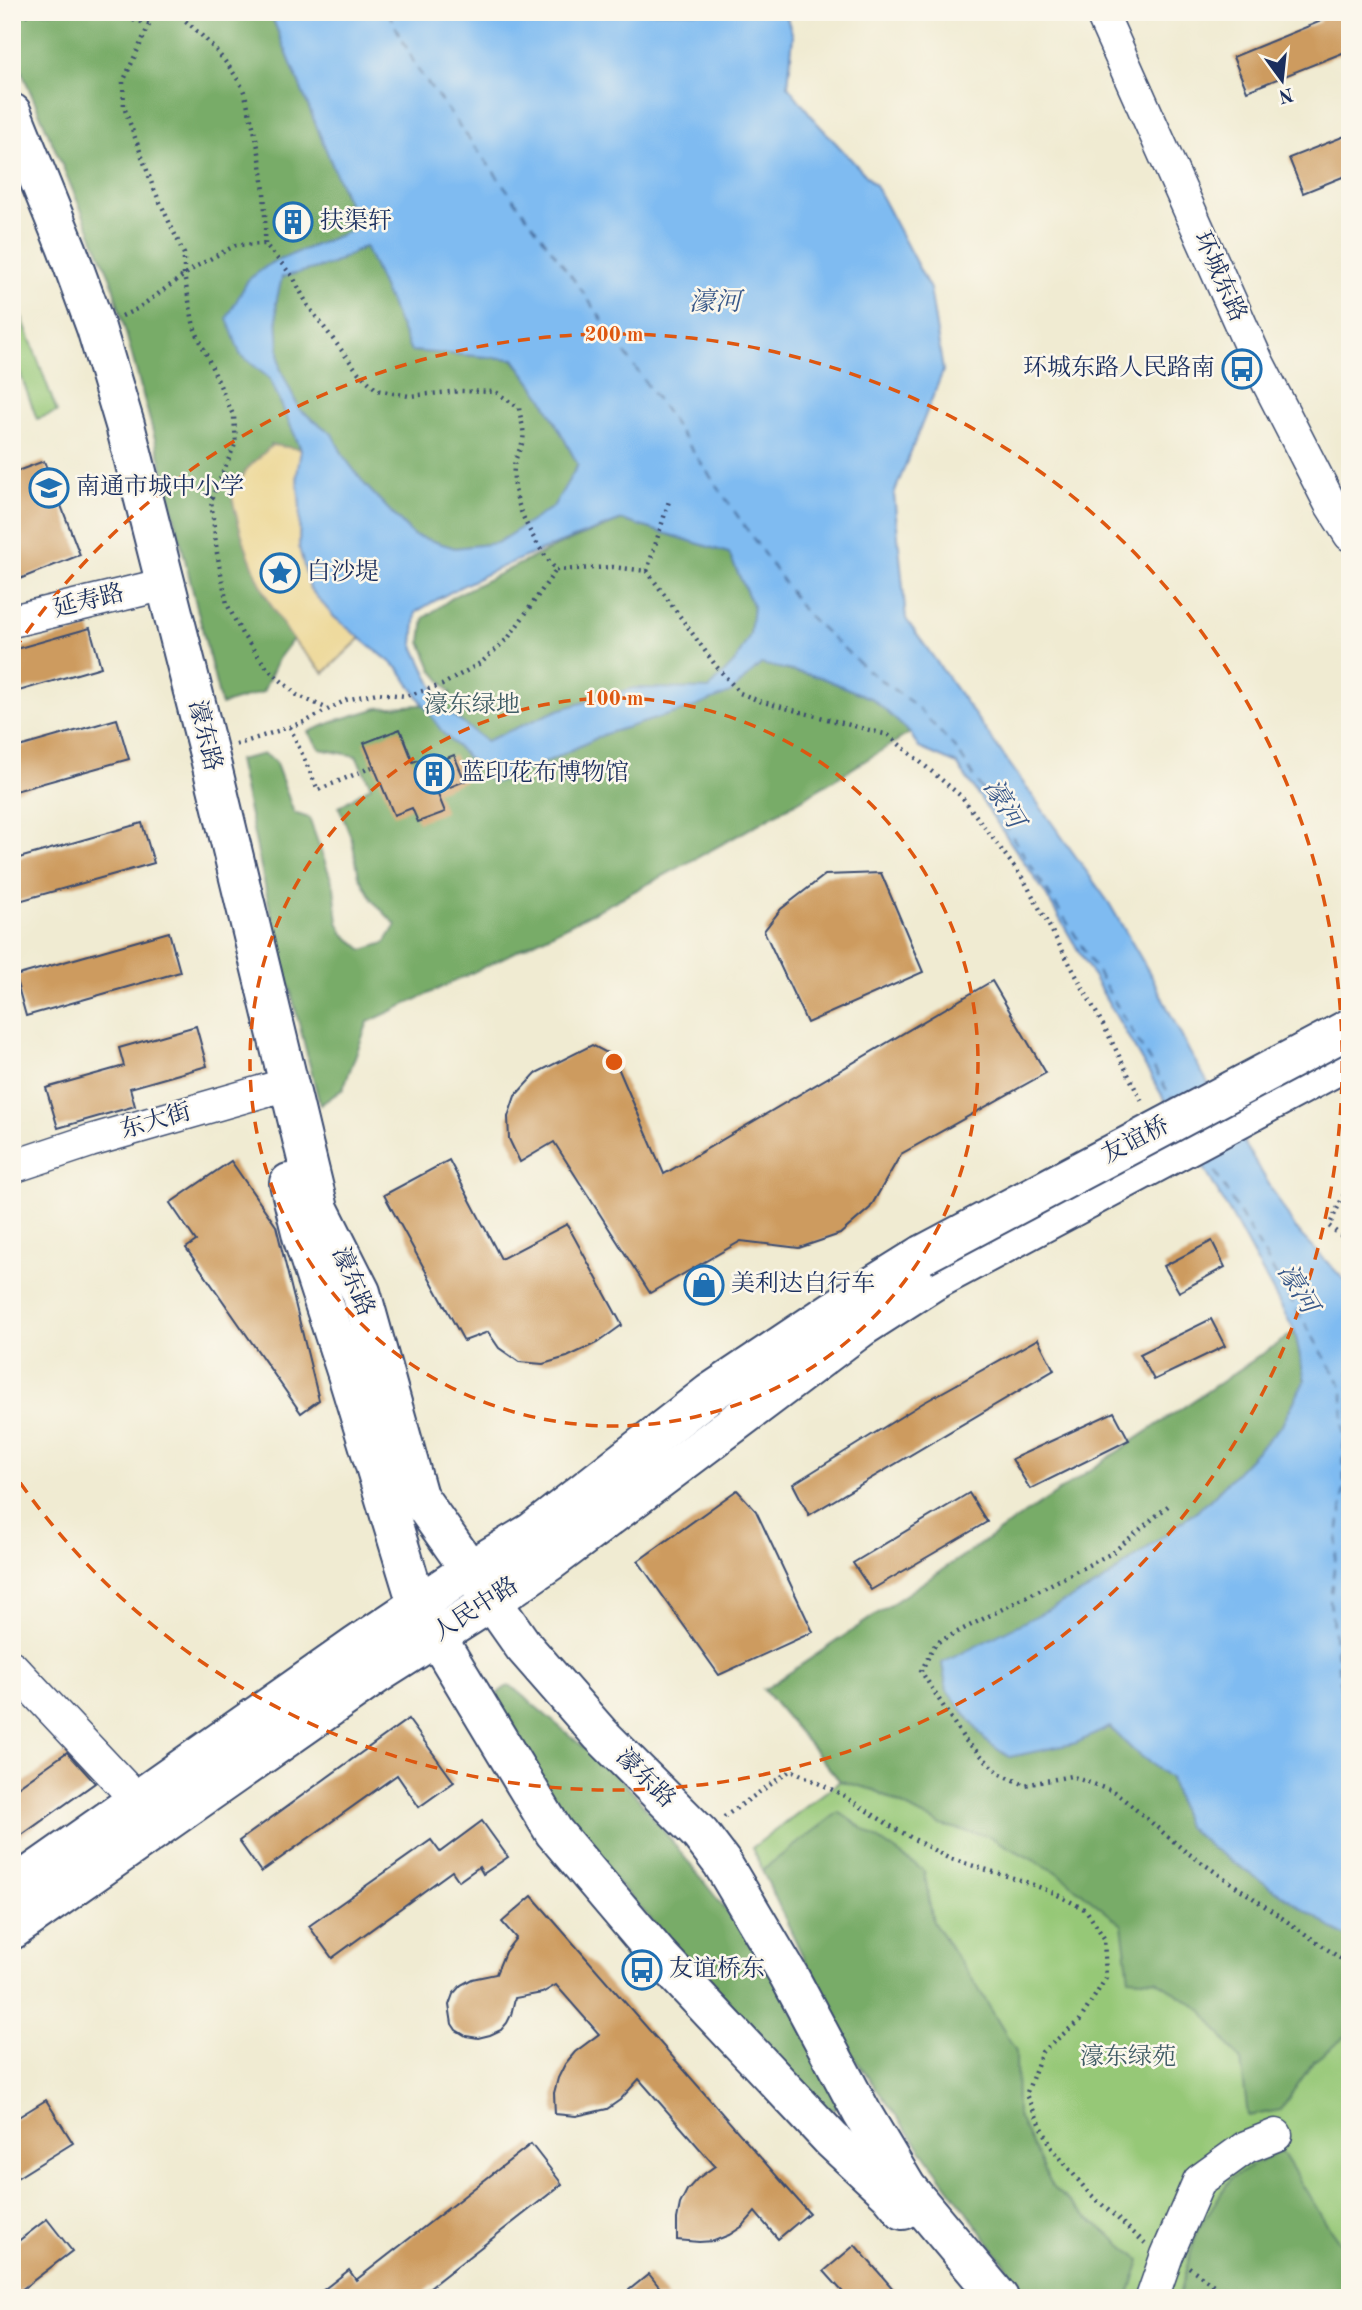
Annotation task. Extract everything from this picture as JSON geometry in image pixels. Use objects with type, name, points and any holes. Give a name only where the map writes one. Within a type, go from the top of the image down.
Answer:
[{"type":"main road","name":"濠东路","points":[[12,113],[96,328],[125,425],[157,586],[274,1078],[319,1209],[361,1292],[418,1496],[524,1647],[600,1734],[699,1834],[722,1863],[789,1976],[862,2113],[907,2188],[999,2298]]},
{"type":"main road","name":"濠东路","points":[[12,166],[73,327],[209,754],[274,1078],[302,1236],[426,1620],[554,1832],[658,1955],[832,2140],[889,2193],[976,2298]]},
{"type":"main road","name":"友谊桥","points":[[927,1268],[1350,1028]]},
{"type":"main road","name":"友谊桥","points":[[927,1268],[1350,1059]]},
{"type":"main road","name":"人民中路","points":[[12,1930],[376,1675],[468,1570],[531,1532],[710,1393],[834,1310],[927,1268]]},
{"type":"main road","name":"人民中路","points":[[12,1888],[137,1800],[426,1620],[491,1602],[552,1560],[862,1328],[927,1268]]},
{"type":"street","name":"环城东路","points":[[1101,12],[1257,361],[1340,500],[1350,535]]},
{"type":"street","name":"延寿路","points":[[12,621],[157,586]]},
{"type":"street","name":"东大街","points":[[12,1167],[274,1078]]},
{"type":"street","points":[[12,1667],[137,1800]]},
{"type":"street","points":[[1152,2298],[1167,2255],[1199,2181],[1247,2147],[1276,2135]]},
{"type":"path","points":[[12,19],[36,12]]},
{"type":"path","points":[[99,12],[150,24]]},
{"type":"path","points":[[155,12],[123,82],[124,107],[153,187],[184,254],[184,275],[194,327],[233,417],[236,442],[211,500],[217,553],[227,604],[242,634],[267,668],[297,695],[328,709]]},
{"type":"path","points":[[175,12],[220,56],[243,89],[258,142],[266,194],[265,244],[293,277],[308,306],[358,373],[377,390],[410,396],[461,391],[496,392],[519,408],[524,437],[514,463],[514,492],[542,552],[556,569]]},
{"type":"path","points":[[96,328],[137,309],[197,266],[236,245],[265,244]]},
{"type":"path","points":[[647,571],[669,501]]},
{"type":"path","points":[[556,569],[613,567],[647,571],[716,666],[740,693],[759,701],[888,736],[962,797],[1024,880],[1145,1108]]},
{"type":"path","points":[[209,754],[290,727],[346,700],[377,693],[406,696],[435,687],[482,662],[509,637],[556,569]]},
{"type":"path","points":[[290,727],[318,790],[372,767]]},
{"type":"path","points":[[1350,1182],[1329,1226],[1350,1243]]},
{"type":"path","points":[[1168,1506],[1112,1553],[936,1643],[921,1671],[964,1739],[999,1773],[1025,1785],[1071,1776],[1115,1792],[1185,1851],[1350,1965]]},
{"type":"path","points":[[699,1834],[792,1770],[839,1793],[948,1858],[1024,1881],[1086,1910],[1104,1938],[1106,1978],[1080,2020],[1042,2052],[1026,2095],[1052,2148],[1088,2192],[1147,2245],[1194,2270],[1231,2298]]},
{"type":"green space","points":[[12,12],[270,12],[358,228],[271,263],[240,354],[270,379],[301,449],[271,445],[264,593],[293,639],[278,659],[263,692],[221,705],[157,446],[111,279],[12,49]]},
{"type":"green space","points":[[366,246],[411,351],[513,359],[542,397],[578,465],[554,507],[497,543],[455,548],[413,535],[366,486],[344,457],[332,434],[299,409],[280,368],[276,303],[281,277],[332,264]]},
{"type":"green space","points":[[12,290],[57,412],[37,419],[14,357],[12,358]]},
{"type":"green space","name":"濠东绿地","points":[[622,520],[729,553],[753,606],[750,635],[786,670],[820,677],[873,699],[910,733],[791,805],[624,897],[368,1022],[343,1089],[320,1105],[271,914],[238,760],[264,754],[275,761],[294,813],[309,818],[334,887],[338,922],[344,934],[363,950],[385,943],[396,925],[373,901],[359,876],[352,840],[339,807],[371,786],[356,756],[320,749],[308,732],[378,708],[434,704],[451,693],[433,671],[421,642],[424,618],[456,595],[559,545]]},
{"type":"green space","points":[[1295,1332],[1305,1380],[1282,1425],[1207,1503],[1100,1584],[942,1664],[947,1690],[986,1741],[1009,1757],[1076,1743],[1109,1727],[1133,1750],[1170,1778],[1186,1826],[1212,1848],[1350,1940],[1350,2033],[1314,2061],[1280,2110],[1248,2116],[1241,2061],[1202,2010],[1156,1980],[1129,1978],[1122,1925],[1058,1873],[988,1836],[940,1825],[874,1790],[840,1781],[764,1690]]},
{"type":"green space","points":[[511,1686],[618,1776],[772,1969],[840,2106],[830,2110],[820,2107],[576,1837],[493,1697]]},
{"type":"green space","name":"濠东绿苑","points":[[764,1690],[1186,1826],[1350,1940],[1350,2298],[1030,2298],[846,2047],[752,1848],[840,1781]]},
{"type":"green space","points":[[839,1812],[924,1871],[933,1922],[977,1986],[1016,2051],[1017,2114],[1054,2189],[1140,2260],[1128,2298],[1030,2298],[846,2047],[762,1870]]},
{"type":"green space","points":[[1281,2150],[1350,2257],[1350,2298],[1178,2298],[1197,2231],[1231,2178]]},
{"type":"sand","name":"白沙堤","points":[[272,445],[301,449],[299,548],[334,617],[362,637],[324,673],[295,642],[261,586],[247,550],[231,493],[247,469]]},
{"type":"water","name":"濠河","points":[[270,12],[785,12],[793,36],[788,86],[818,124],[875,185],[930,289],[943,371],[894,494],[906,619],[1109,903],[1153,979],[1189,1051],[1297,1231],[1350,1286],[1350,1940],[1212,1848],[1186,1826],[1170,1778],[1133,1750],[1110,1727],[1076,1743],[1009,1757],[986,1741],[947,1690],[942,1663],[1100,1584],[1207,1503],[1282,1425],[1305,1380],[1295,1332],[1234,1220],[1045,893],[957,764],[919,748],[910,733],[873,699],[820,677],[761,664],[730,693],[692,708],[605,734],[540,765],[493,783],[443,733],[399,669],[334,617],[310,589],[299,548],[300,507],[297,475],[301,449],[270,379],[240,354],[227,318],[248,280],[271,263],[358,228]],"holes":[[[365,246],[411,351],[514,359],[542,397],[578,465],[553,507],[497,543],[455,548],[413,535],[366,486],[344,457],[332,434],[299,409],[280,368],[276,303],[282,277],[332,264]],[[622,520],[729,553],[753,606],[750,635],[735,662],[709,689],[634,688],[558,710],[486,741],[443,708],[413,644],[416,612],[490,572]]]},
{"type":"building","points":[[1328,12],[1350,12],[1350,50],[1247,91],[1233,57],[1319,22]]},
{"type":"building","points":[[1350,134],[1350,174],[1303,193],[1289,158]]},
{"type":"building","points":[[44,461],[80,555],[12,582],[12,473]]},
{"type":"building","points":[[90,628],[101,667],[12,693],[12,650]]},
{"type":"building","points":[[117,719],[129,759],[12,792],[12,749]]},
{"type":"building","name":"蓝印花布博物馆","points":[[400,729],[413,762],[429,756],[432,764],[454,755],[465,781],[437,792],[445,812],[418,822],[412,808],[394,815],[364,743]]},
{"type":"building","points":[[142,823],[154,863],[12,903],[12,860]]},
{"type":"building","points":[[881,873],[923,972],[807,1023],[764,931],[781,909],[825,875]]},
{"type":"building","points":[[169,932],[180,972],[26,1016],[15,976]]},
{"type":"building","points":[[992,981],[1046,1073],[901,1154],[870,1208],[840,1234],[799,1248],[741,1241],[650,1293],[554,1142],[520,1162],[509,1139],[508,1117],[515,1096],[536,1073],[592,1045],[613,1056],[664,1174]]},
{"type":"building","points":[[196,1026],[207,1066],[130,1088],[135,1106],[58,1128],[46,1088],[124,1066],[119,1048]]},
{"type":"building","points":[[449,1160],[501,1259],[567,1224],[622,1325],[597,1343],[567,1357],[543,1364],[519,1362],[499,1348],[488,1332],[464,1341],[384,1195]]},
{"type":"building","points":[[231,1161],[276,1226],[319,1400],[301,1413],[186,1248],[196,1241],[170,1203]]},
{"type":"building","points":[[1212,1241],[1225,1267],[1179,1292],[1164,1266]]},
{"type":"building","points":[[1211,1319],[1225,1346],[1154,1380],[1140,1354]]},
{"type":"building","points":[[1038,1339],[1054,1370],[809,1515],[793,1484],[923,1403]]},
{"type":"building","points":[[1114,1412],[1129,1440],[1030,1489],[1012,1459]]},
{"type":"building","points":[[737,1490],[756,1511],[813,1632],[719,1675],[638,1561]]},
{"type":"building","points":[[969,1493],[987,1522],[871,1590],[853,1563]]},
{"type":"building","points":[[408,1719],[454,1782],[419,1807],[397,1775],[261,1872],[239,1841]]},
{"type":"building","points":[[67,1752],[95,1783],[12,1842],[12,1791]]},
{"type":"building","points":[[482,1821],[508,1857],[483,1874],[479,1867],[459,1881],[452,1871],[332,1958],[309,1926],[431,1840],[440,1852]]},
{"type":"building","points":[[532,1896],[809,2213],[778,2239],[755,2212],[743,2226],[714,2241],[677,2240],[680,2204],[687,2190],[715,2166],[639,2079],[620,2100],[607,2109],[576,2116],[555,2114],[554,2093],[565,2064],[575,2052],[599,2034],[556,1985],[542,1993],[515,1998],[507,2023],[501,2030],[490,2035],[478,2038],[466,2036],[456,2030],[452,2024],[449,2005],[453,1994],[461,1985],[472,1979],[496,1974],[505,1952],[516,1938],[502,1922]]},
{"type":"building","points":[[46,2100],[73,2143],[12,2181],[12,2121]]},
{"type":"building","points":[[531,2144],[562,2184],[416,2298],[313,2298],[349,2270],[356,2280]]},
{"type":"building","points":[[47,2219],[72,2251],[12,2297],[12,2246]]},
{"type":"building","points":[[855,2245],[901,2298],[848,2298],[824,2271]]},
{"type":"building","points":[[649,2274],[668,2298],[619,2298]]},
{"type":"ferry route","points":[[388,12],[418,70],[583,292],[804,612],[867,670],[915,705],[957,750],[1074,933],[1174,1102]]},
{"type":"ferry route","points":[[1207,1158],[1343,1388],[1344,1488],[1330,1601],[1344,1716],[1350,1725]]},
{"type":"place","name":"扶渠轩","points":[[293,222]]},
{"type":"place","name":"环城东路人民路南","points":[[1242,369]]},
{"type":"place","name":"南通市城中小学","points":[[49,488]]},
{"type":"place","name":"白沙堤","points":[[280,573]]},
{"type":"place","name":"蓝印花布博物馆","points":[[434,774]]},
{"type":"place","name":"美利达自行车","points":[[704,1285]]},
{"type":"place","name":"友谊桥东","points":[[642,1970]]}]
